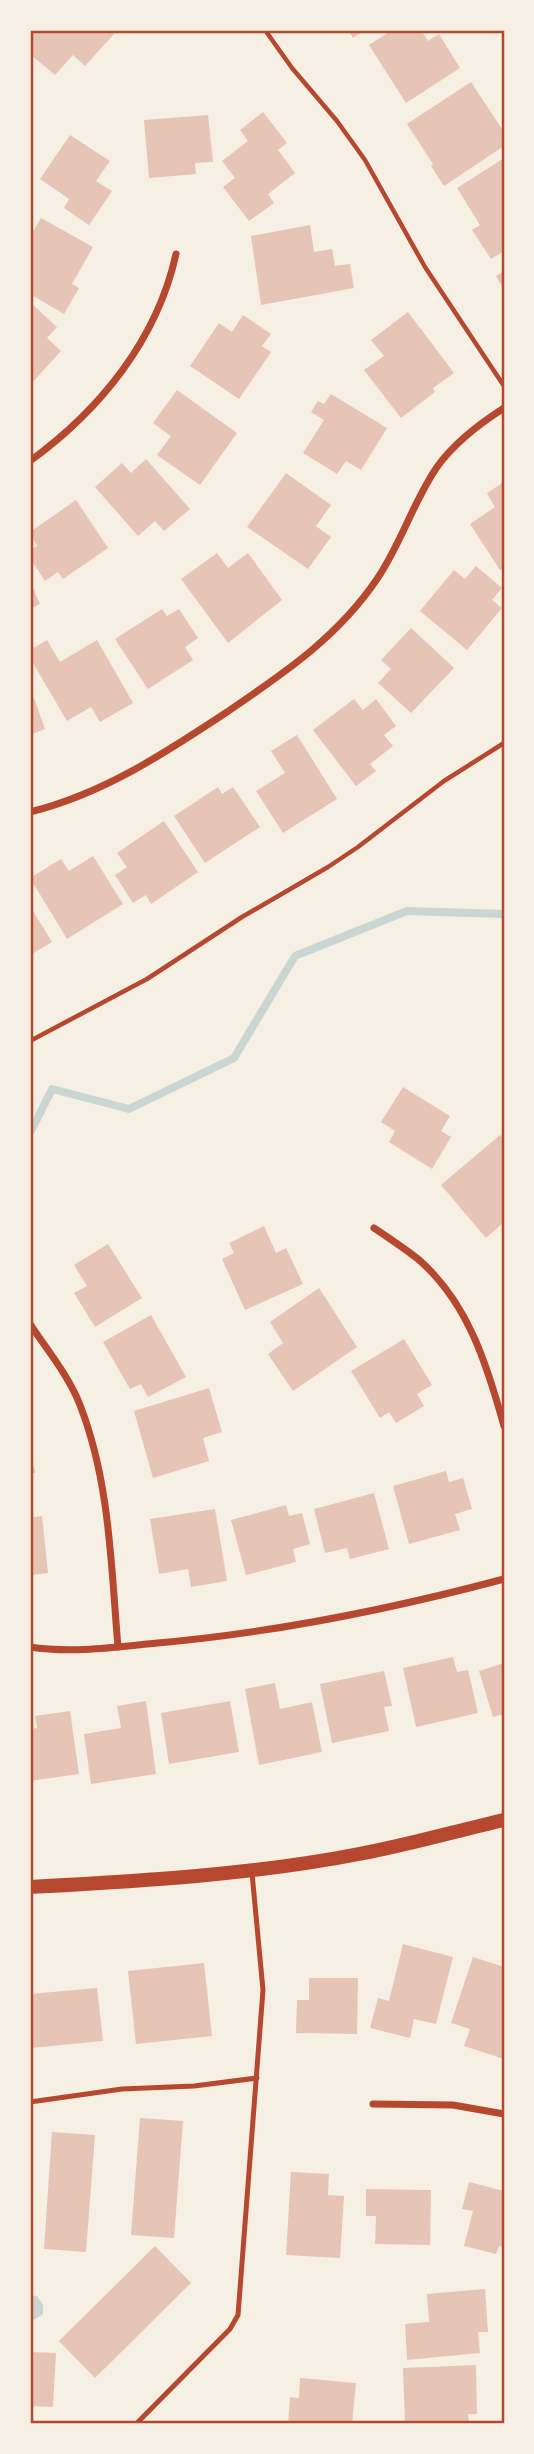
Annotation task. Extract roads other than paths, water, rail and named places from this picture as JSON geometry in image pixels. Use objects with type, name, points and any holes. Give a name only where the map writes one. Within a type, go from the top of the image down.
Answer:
[{"type":"main road","points":[[30,1887],[127,1882],[251,1870],[358,1854],[504,1820]]},
{"type":"street","points":[[30,461],[66,433],[111,386],[158,313],[170,282],[176,254]]},
{"type":"street","points":[[30,812],[110,783],[165,753],[304,659],[358,606],[379,577],[438,466],[462,439],[504,408]]},
{"type":"street","points":[[374,1228],[420,1261],[458,1306],[475,1336],[504,1426]]},
{"type":"street","points":[[30,1324],[59,1366],[80,1404],[94,1451],[107,1511],[118,1647]]},
{"type":"street","points":[[30,1647],[70,1650],[118,1647],[243,1633],[378,1608],[504,1578]]},
{"type":"street","points":[[373,2104],[453,2105],[504,2114]]},
{"type":"lane","points":[[136,2424],[230,2329],[238,2315],[263,1990],[251,1870]]},
{"type":"lane","points":[[30,2102],[122,2089],[194,2086],[257,2078]]},
{"type":"waterway","points":[[30,1133],[52,1089],[129,1109],[234,1058],[295,956],[407,911],[504,914]]}]
